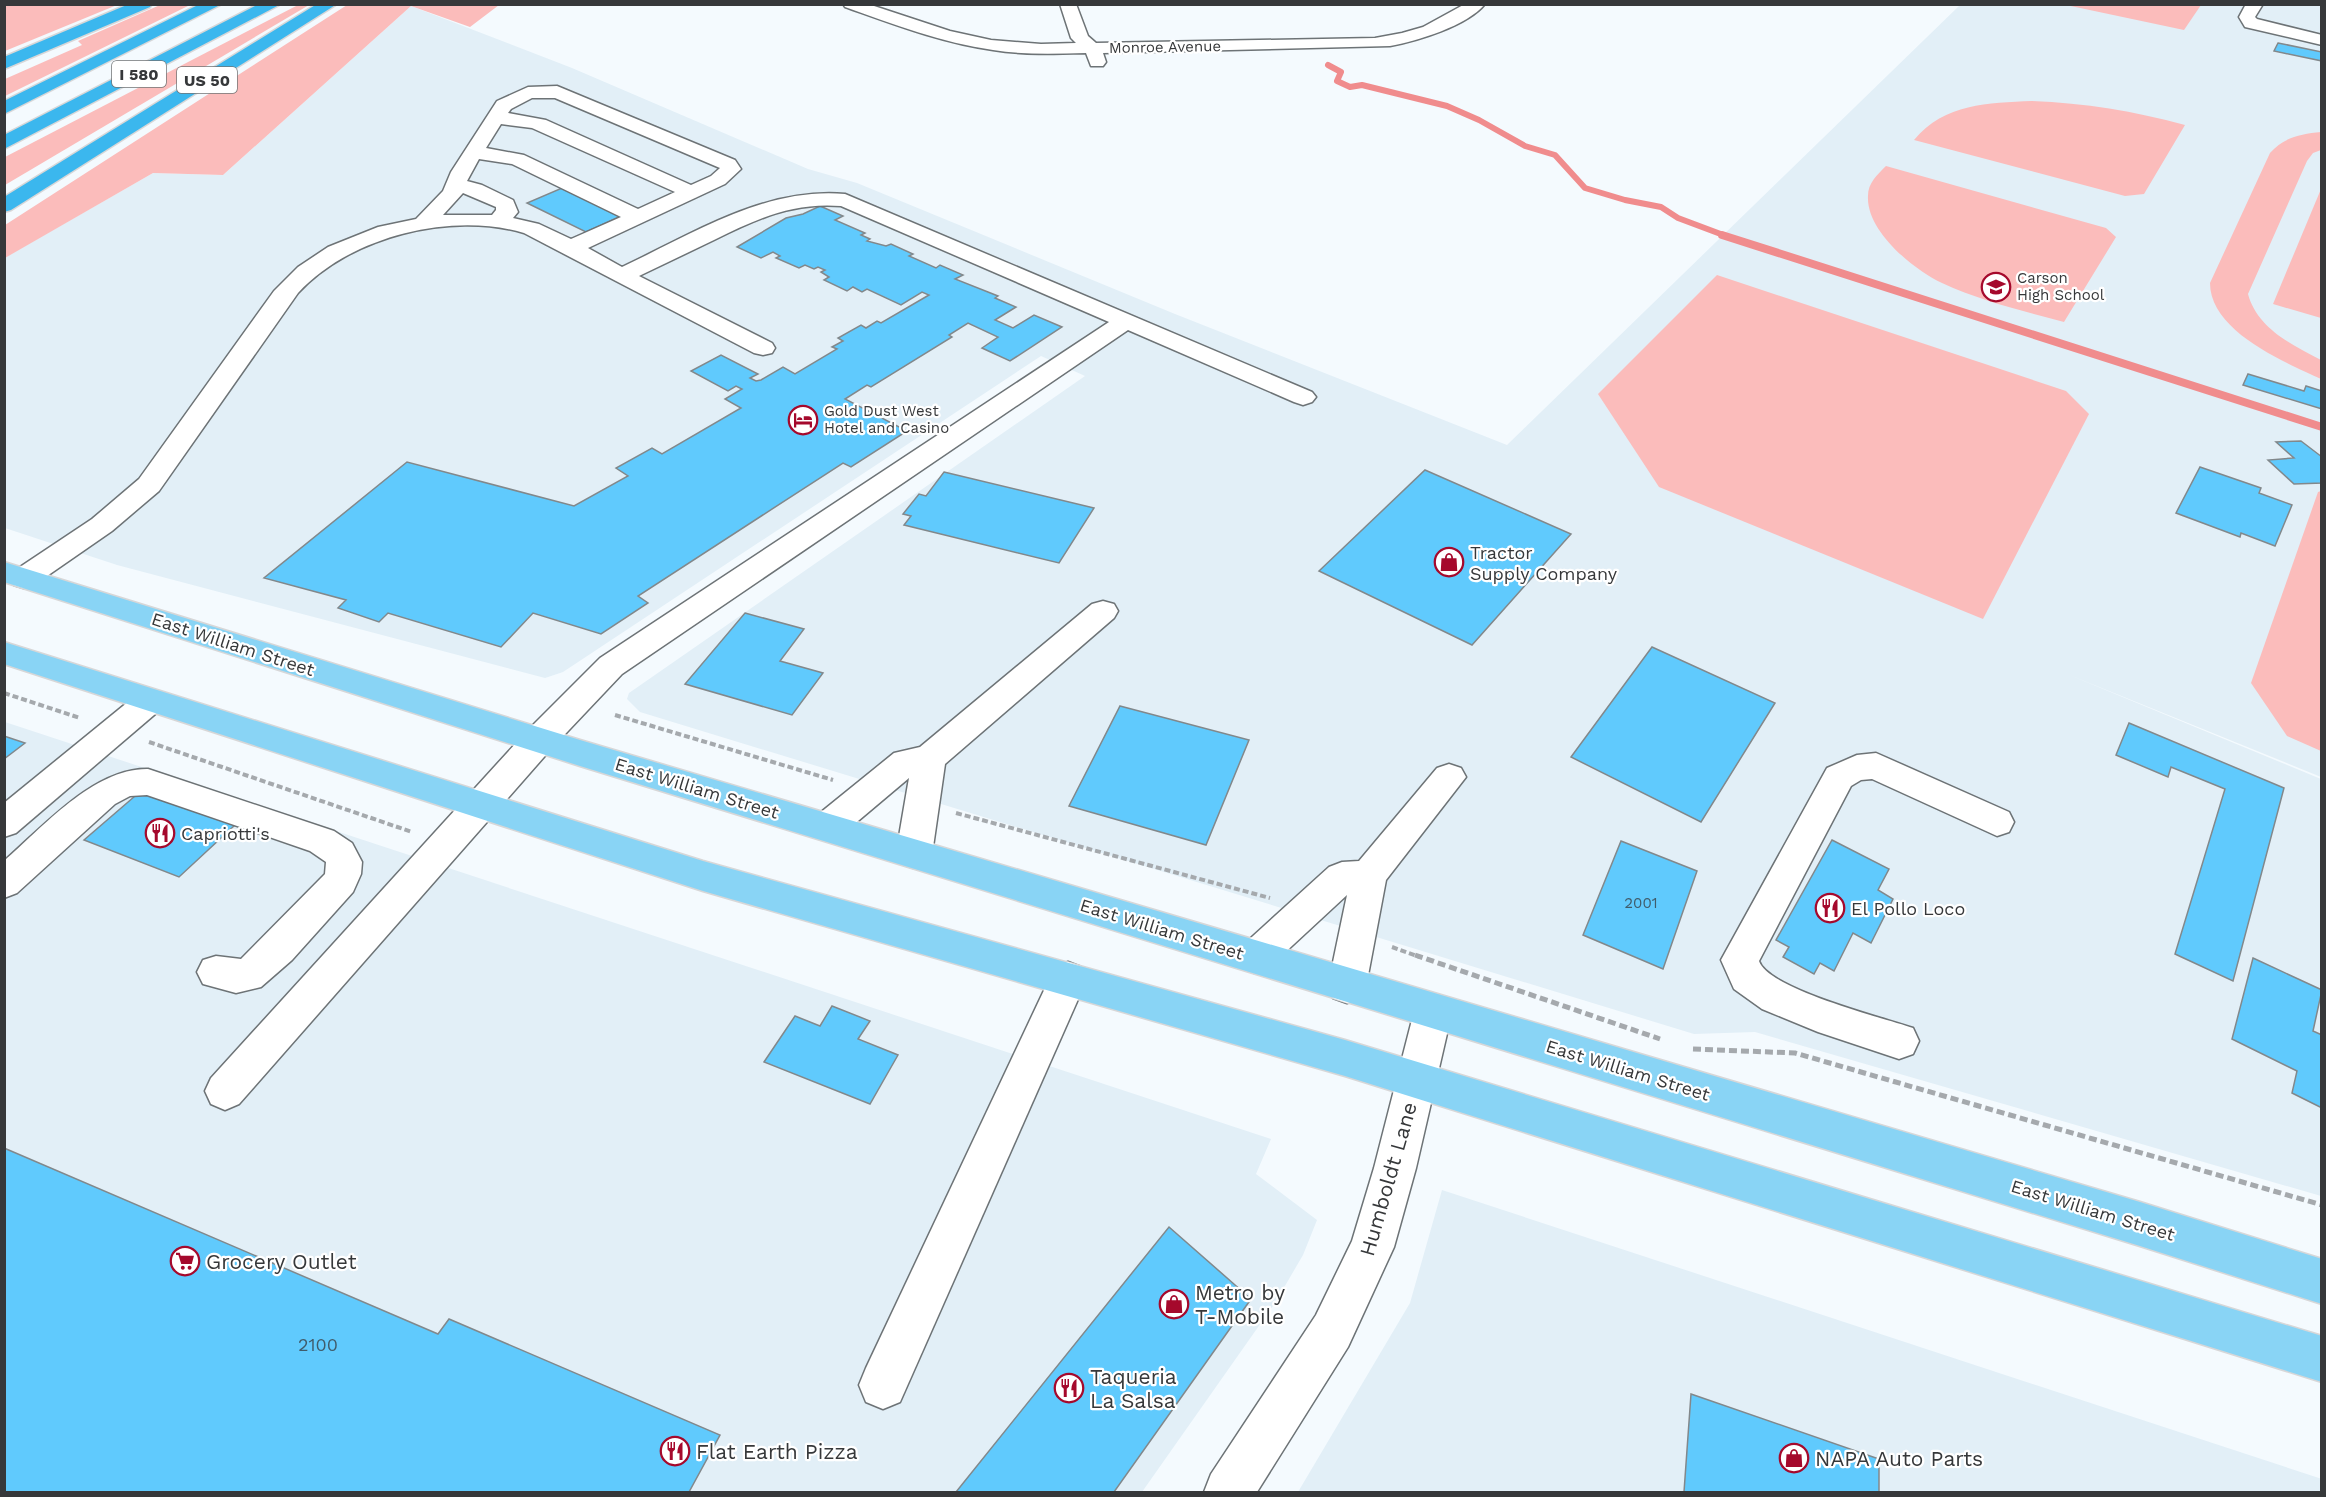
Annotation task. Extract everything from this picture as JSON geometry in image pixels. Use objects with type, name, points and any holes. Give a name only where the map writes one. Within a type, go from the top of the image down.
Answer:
[{"type":"highway","points":[[4,64],[144,4]]},
{"type":"highway","name":"I 580","points":[[4,108],[214,4]]},
{"type":"highway","name":"I 580","points":[[4,143],[273,4]]},
{"type":"highway","name":"US 50","points":[[4,206],[329,4]]},
{"type":"main road","name":"East William Street","points":[[14,575],[539,740],[2140,1224],[2322,1282]]},
{"type":"main road","points":[[4,653],[704,876],[1417,1080],[2322,1359]]},
{"type":"street","name":"Monroe Avenue","points":[[850,4],[952,39],[978,45],[1025,49],[1096,41],[1375,44],[1428,32],[1477,4]]},
{"type":"street","points":[[1068,4],[1080,38],[1096,41],[1099,66]]},
{"type":"street","points":[[2255,4],[2247,17],[2251,23],[2322,40]]},
{"type":"street","points":[[423,224],[452,193],[474,152],[504,105],[528,93],[557,92],[728,164],[731,170],[726,175],[570,248]]},
{"type":"street","points":[[496,118],[520,119],[539,124],[691,192]]},
{"type":"street","points":[[474,152],[518,159],[639,217]]},
{"type":"street","points":[[456,185],[475,189],[506,204],[507,212],[496,222]]},
{"type":"street","points":[[621,276],[759,209],[796,199],[822,197],[845,200],[1303,397]]},
{"type":"street","points":[[14,575],[102,525],[149,486],[282,296],[298,278],[316,264],[341,250],[384,234],[423,224],[456,221],[496,222],[521,226],[570,248],[763,348]]},
{"type":"street","points":[[225,1091],[591,684],[627,654],[1126,321]]},
{"type":"street","points":[[827,827],[906,762],[929,759],[1103,611]]},
{"type":"street","points":[[4,823],[150,701]]},
{"type":"street","points":[[914,854],[929,759]]},
{"type":"street","points":[[1899,1041],[1778,999],[1757,987],[1744,975],[1740,960],[1839,777],[1848,770],[1860,766],[1876,766],[1997,822]]},
{"type":"street","points":[[1347,986],[1369,874],[1449,777]]},
{"type":"street","points":[[4,883],[103,795],[131,781],[148,782],[322,841],[339,850],[344,858],[344,872],[340,882],[264,963],[250,975],[234,977],[216,972]]},
{"type":"street","points":[[1255,957],[1342,877],[1369,874]]},
{"type":"street","points":[[883,1385],[1068,979]]},
{"type":"street","name":"Humboldt Lane","points":[[1230,1492],[1332,1331],[1371,1247],[1417,1080],[1433,1012]]},
{"type":"path","points":[[4,693],[447,844]]},
{"type":"path","points":[[615,715],[871,791]]},
{"type":"path","points":[[922,804],[1308,908]]},
{"type":"path","points":[[1359,922],[1394,949],[1668,1042]]},
{"type":"path","points":[[1690,1049],[1795,1053],[2322,1205]]},
{"type":"shaded area","points":[[5,4],[117,4],[117,5],[5,51]]},
{"type":"shaded area","points":[[2201,4],[2184,30],[2066,5]]},
{"type":"shaded area","points":[[160,5],[190,5],[5,96],[5,79],[82,45],[78,41]]},
{"type":"shaded area","points":[[298,5],[309,5],[5,185],[5,157]]},
{"type":"shaded area","points":[[347,5],[499,5],[470,27],[411,6],[223,175],[153,173],[5,258],[5,225]]},
{"type":"shaded area","points":[[1960,5],[2321,5],[2321,777],[2067,674],[2321,779],[2321,1196],[1755,1032],[1694,1034],[640,712],[627,699],[629,693],[1085,376],[1041,356],[563,672],[545,678],[117,565],[5,528],[4,258],[153,173],[223,175],[411,6],[572,68],[808,169],[857,183],[1175,314],[1507,445]]},
{"type":"shaded area","points":[[2032,101],[2109,108],[2185,125],[2144,194],[2125,196],[1914,140],[1939,119],[1968,107]]},
{"type":"shaded area","points":[[2321,132],[2321,150],[2313,153],[2307,161],[2248,294],[2259,317],[2267,326],[2321,360],[2321,379],[2270,354],[2235,330],[2222,316],[2213,300],[2210,283],[2270,153],[2281,143],[2293,137]]},
{"type":"shaded area","points":[[1886,166],[2106,228],[2116,237],[2064,322],[2002,305],[1931,277],[1906,259],[1883,235],[1869,209],[1868,191],[1876,176]]},
{"type":"shaded area","points":[[2321,189],[2321,318],[2273,304]]},
{"type":"shaded area","points":[[1717,275],[2066,391],[2089,414],[1983,619],[1659,487],[1598,394]]},
{"type":"shaded area","points":[[2322,491],[2321,751],[2287,736],[2251,683],[2318,492]]},
{"type":"shaded area","points":[[5,722],[1271,1139],[1256,1174],[1317,1220],[1303,1255],[1275,1303],[1142,1492],[5,1492]]},
{"type":"shaded area","points":[[1442,1190],[2322,1479],[2321,1492],[1298,1492],[1410,1303]]},
{"type":"building","points":[[2278,43],[2322,52],[2322,61],[2274,51]]},
{"type":"building","points":[[562,188],[621,216],[586,232],[527,203]]},
{"type":"building","name":"Gold Dust West Hotel and Casino","points":[[820,206],[843,216],[835,220],[865,233],[861,235],[870,239],[867,241],[886,246],[891,244],[913,254],[909,256],[936,268],[940,265],[963,275],[955,279],[998,296],[995,298],[1016,307],[995,320],[1013,328],[1034,315],[1062,327],[1010,361],[982,348],[998,337],[968,323],[949,335],[952,337],[871,387],[867,385],[845,399],[907,431],[851,467],[843,463],[638,596],[648,603],[601,634],[533,613],[501,647],[388,613],[379,622],[338,608],[346,600],[264,578],[407,462],[574,506],[628,476],[616,468],[652,448],[662,454],[741,408],[725,399],[742,389],[736,386],[728,391],[691,371],[721,355],[758,374],[750,378],[756,381],[783,367],[795,374],[837,349],[832,347],[843,341],[838,338],[861,325],[866,328],[877,321],[881,323],[929,295],[922,292],[901,305],[867,289],[862,292],[853,287],[847,291],[824,280],[829,277],[821,272],[825,270],[818,267],[814,269],[805,265],[799,268],[776,258],[780,256],[773,252],[761,258],[737,247],[786,218],[803,214]]},
{"type":"building","points":[[2248,374],[2304,391],[2306,386],[2322,391],[2322,409],[2243,385]]},
{"type":"building","points":[[2301,441],[2322,457],[2322,483],[2294,484],[2268,460],[2294,458],[2276,442]]},
{"type":"building","points":[[2200,467],[2261,488],[2259,493],[2292,505],[2275,546],[2241,533],[2240,537],[2176,513]]},
{"type":"building","points":[[1425,470],[1571,534],[1472,645],[1319,571]]},
{"type":"building","points":[[944,472],[1094,508],[1059,563],[904,525],[911,516],[903,514],[919,494],[926,496]]},
{"type":"building","points":[[745,613],[804,629],[780,661],[823,673],[792,715],[685,684]]},
{"type":"building","points":[[1652,647],[1775,703],[1701,822],[1571,757]]},
{"type":"building","points":[[1120,706],[1249,740],[1206,845],[1069,806]]},
{"type":"building","points":[[2129,723],[2284,788],[2233,981],[2175,954],[2225,789],[2171,767],[2168,777],[2116,755]]},
{"type":"building","points":[[4,736],[25,743],[4,759]]},
{"type":"building","name":"Capriotti's","points":[[142,790],[235,825],[179,877],[84,840]]},
{"type":"building","points":[[1832,840],[1889,869],[1878,890],[1893,899],[1871,943],[1853,933],[1834,971],[1820,963],[1814,974],[1783,957],[1789,947],[1776,940]]},
{"type":"building","points":[[1621,841],[1697,871],[1663,969],[1583,935]]},
{"type":"building","points":[[2253,958],[2322,990],[2313,1031],[2322,1035],[2322,1108],[2292,1093],[2297,1071],[2232,1039]]},
{"type":"building","points":[[832,1006],[870,1021],[858,1039],[898,1055],[870,1104],[764,1062],[795,1016],[820,1026]]},
{"type":"building","points":[[4,1148],[438,1334],[449,1319],[720,1435],[689,1492],[4,1492]]},
{"type":"building","points":[[1169,1227],[1251,1299],[1114,1492],[956,1492]]},
{"type":"building","points":[[1691,1394],[1879,1459],[1879,1492],[1684,1492]]},
{"type":"waterway","points":[[1328,65],[1341,72],[1337,81],[1350,87],[1362,85],[1447,106],[1479,120],[1525,146],[1555,155],[1585,188],[1625,200],[1661,207],[1678,218],[1726,236]]},
{"type":"waterway","points":[[1722,235],[2322,427]]},
{"type":"place","name":"Carson High School","points":[[1996,287]]},
{"type":"place","name":"Gold Dust West Hotel and Casino","points":[[803,420]]},
{"type":"place","name":"Tractor Supply Company","points":[[1449,562]]},
{"type":"place","name":"Capriotti's","points":[[160,833]]},
{"type":"place","name":"El Pollo Loco","points":[[1830,908]]},
{"type":"place","name":"Grocery Outlet","points":[[185,1261]]},
{"type":"place","name":"Metro by T-Mobile","points":[[1174,1304]]},
{"type":"place","name":"Taqueria La Salsa","points":[[1069,1388]]},
{"type":"place","name":"Flat Earth Pizza","points":[[675,1451]]},
{"type":"place","name":"NAPA Auto Parts","points":[[1794,1458]]}]
